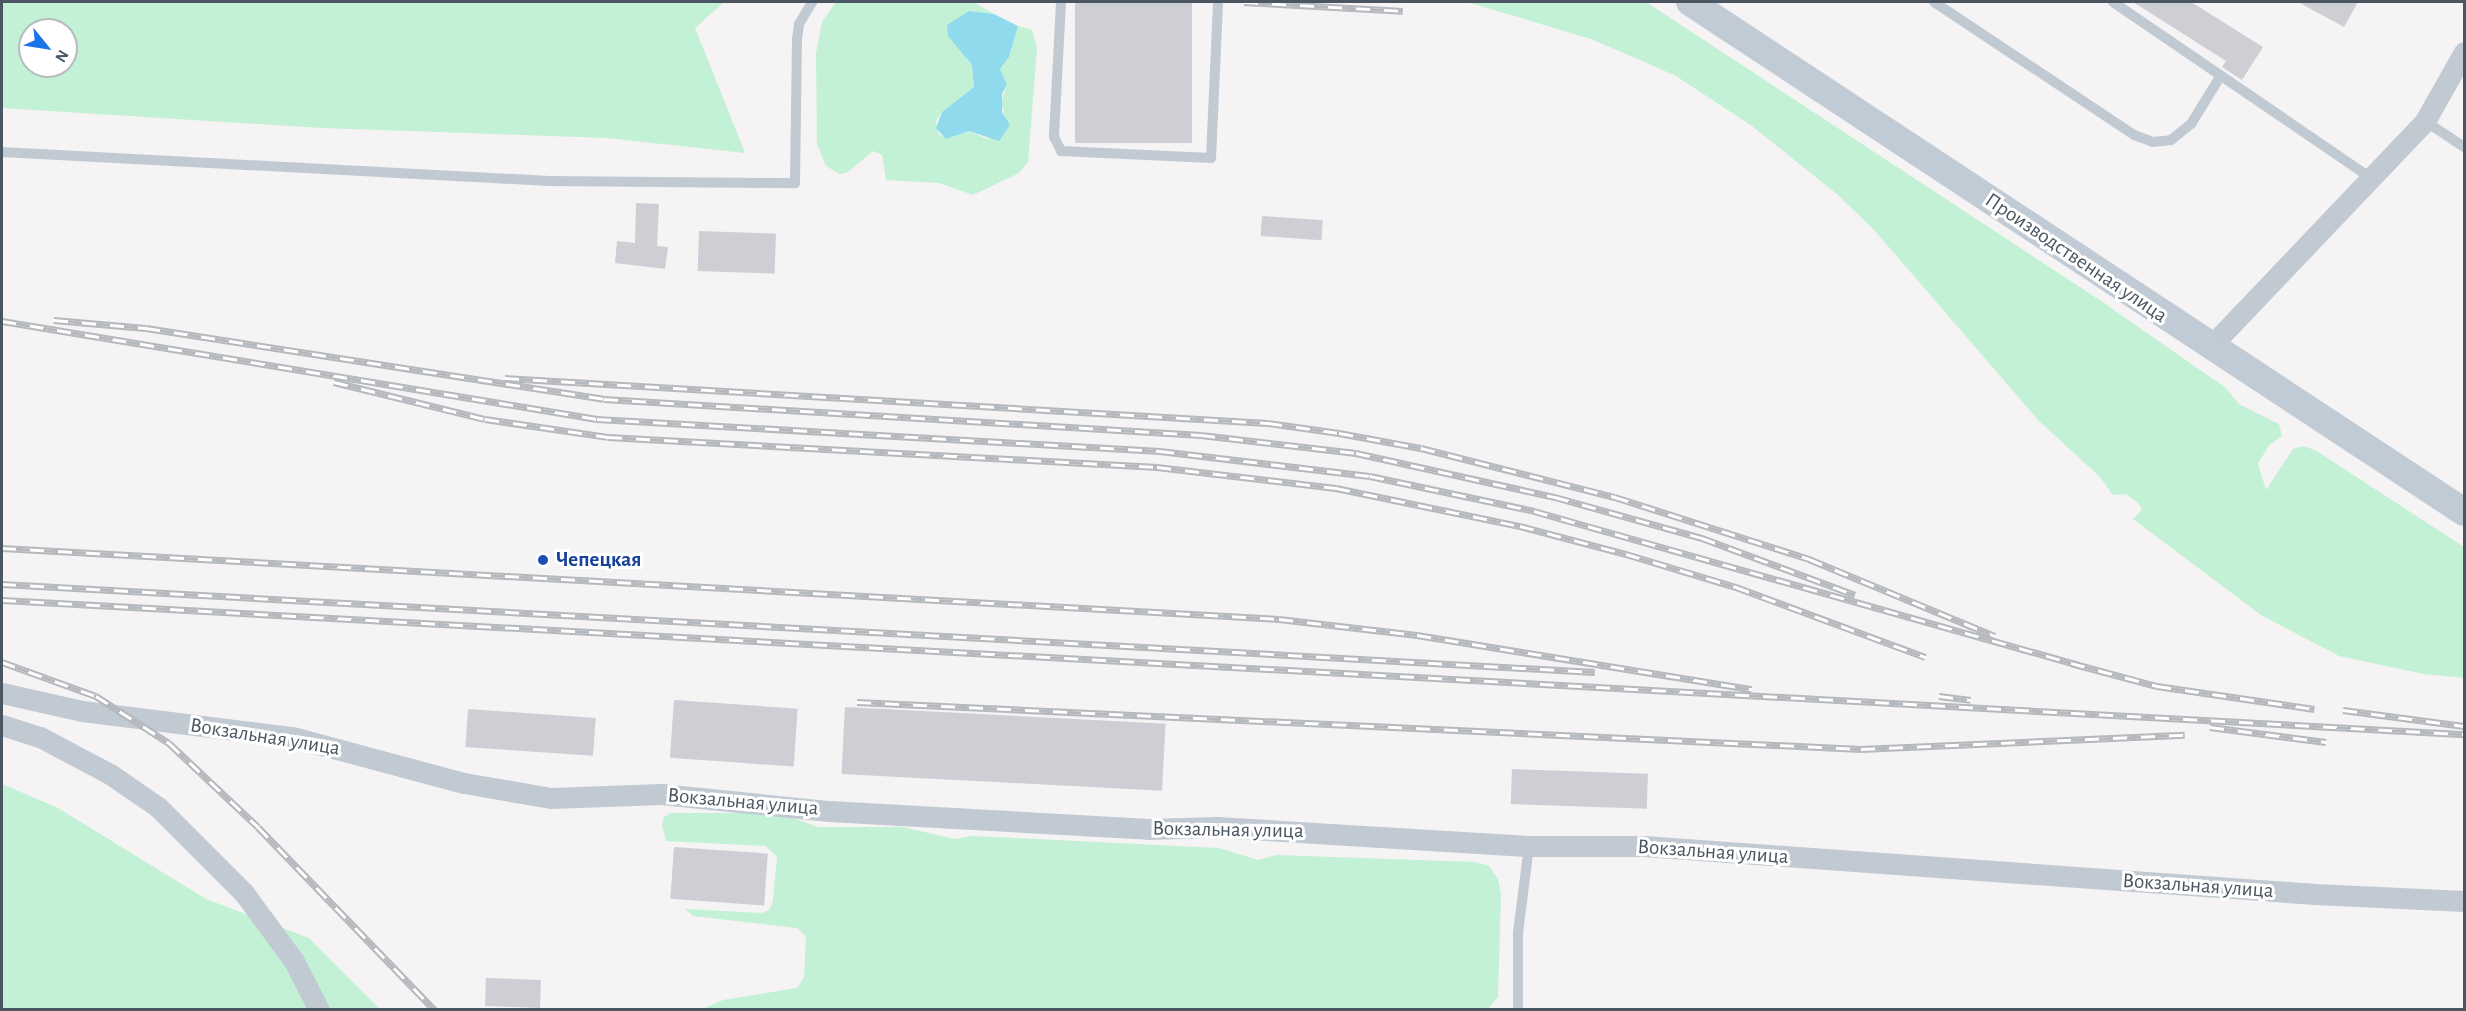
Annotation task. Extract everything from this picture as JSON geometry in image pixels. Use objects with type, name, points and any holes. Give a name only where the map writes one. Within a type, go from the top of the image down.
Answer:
[{"type":"main road","name":"Производственная улица","points":[[1690,2],[2210,347],[2464,512]]},
{"type":"street","points":[[2210,347],[2425,121],[2464,52]]},
{"type":"street","name":"Вокзальная улица","points":[[2,693],[82,711],[292,737],[464,783],[550,798],[661,794],[853,812],[1148,829],[1271,829],[1529,846],[1644,846],[2315,894],[2464,901]]},
{"type":"street","points":[[2,725],[50,742],[110,774],[158,807],[244,893],[294,962],[319,1010]]},
{"type":"lane","points":[[2,152],[549,181],[795,183],[797,39],[800,24],[812,2]]},
{"type":"lane","points":[[1061,2],[1054,137],[1061,151],[1211,158],[1218,2]]},
{"type":"lane","points":[[1934,2],[2134,135],[2153,142],[2171,140],[2191,124],[2220,77]]},
{"type":"lane","points":[[2113,2],[2370,177]]},
{"type":"lane","points":[[2425,121],[2464,147]]},
{"type":"lane","points":[[1518,1010],[1518,933],[1529,846]]},
{"type":"green space","points":[[2,2],[724,2],[695,28],[745,153],[607,138],[321,128],[2,108]]},
{"type":"green space","points":[[836,2],[973,2],[994,14],[969,11],[966,59],[972,65],[974,87],[942,112],[936,121],[939,134],[946,139],[969,131],[987,139],[1006,120],[1001,103],[1007,85],[1000,69],[1009,57],[1018,26],[1032,30],[1037,48],[1028,162],[1019,173],[973,195],[939,183],[886,180],[882,155],[873,151],[848,172],[840,174],[826,166],[817,144],[816,53],[822,22]]},
{"type":"green space","points":[[1467,2],[1646,2],[2098,299],[2226,388],[2239,404],[2279,424],[2282,436],[2269,445],[2258,464],[2266,490],[2293,449],[2303,446],[2315,450],[2464,547],[2464,678],[2424,674],[2339,656],[2261,615],[2133,519],[2142,510],[2138,503],[2126,494],[2113,495],[2099,476],[2038,420],[1875,231],[1838,195],[1752,126],[1676,76],[1640,60],[1591,39]]},
{"type":"green space","points":[[2,784],[58,808],[206,899],[309,938],[380,1009],[2,1009]]},
{"type":"green space","points":[[670,813],[760,813],[787,816],[818,827],[903,827],[954,839],[973,836],[1219,848],[1258,860],[1276,855],[1475,862],[1489,866],[1498,879],[1501,894],[1498,997],[1487,1010],[702,1009],[723,1000],[797,988],[804,977],[806,936],[797,928],[693,916],[685,909],[761,913],[769,910],[773,901],[777,857],[766,846],[666,841],[662,825],[664,817]]},
{"type":"water","points":[[969,11],[994,14],[1018,26],[1009,57],[1000,69],[1007,85],[1002,94],[1002,112],[1010,125],[999,141],[969,131],[946,139],[936,128],[942,112],[974,87],[972,65],[948,36],[947,25]]},
{"type":"building","points":[[1075,2],[1192,2],[1192,143],[1075,143]]},
{"type":"building","points":[[2133,2],[2191,2],[2263,47],[2242,80],[2222,67],[2226,61]]},
{"type":"building","points":[[2298,2],[2358,2],[2344,27]]},
{"type":"building","points":[[636,203],[659,204],[657,246],[668,247],[665,269],[615,263],[617,241],[635,243]]},
{"type":"building","points":[[1262,216],[1323,220],[1321,240],[1261,236]]},
{"type":"building","points":[[699,231],[776,234],[775,274],[698,271]]},
{"type":"building","points":[[674,700],[798,709],[794,767],[670,758]]},
{"type":"building","points":[[845,707],[1166,724],[1162,791],[841,774]]},
{"type":"building","points":[[468,709],[596,718],[593,756],[465,747]]},
{"type":"building","points":[[1512,769],[1648,774],[1647,809],[1511,804]]},
{"type":"building","points":[[674,847],[768,854],[764,905],[670,899]]},
{"type":"building","points":[[486,978],[541,980],[540,1008],[485,1006]]},
{"type":"railway","points":[[1244,2],[1403,11]]},
{"type":"railway","points":[[54,320],[146,328],[604,399],[1201,435],[1356,453],[1555,497],[1702,538],[1855,595]]},
{"type":"railway","points":[[2,321],[597,419],[1160,451],[1370,476],[1534,511],[2079,665]]},
{"type":"railway","points":[[505,378],[1268,423],[1339,433],[1421,448],[1615,497],[1809,559],[1995,636]]},
{"type":"railway","points":[[334,382],[485,419],[608,437],[1157,467],[1336,488],[1520,526],[1626,554],[1736,587],[1925,657]]},
{"type":"railway","points":[[2,548],[1279,619],[1417,635],[1752,689]]},
{"type":"railway","points":[[2,584],[1595,672]]},
{"type":"railway","points":[[2,600],[2464,734]]},
{"type":"railway","points":[[2,662],[96,696],[169,743],[258,827],[435,1010]]},
{"type":"railway","points":[[2071,663],[2157,686],[2314,709]]},
{"type":"railway","points":[[1939,696],[1971,700]]},
{"type":"railway","points":[[857,702],[1861,749],[2185,735]]},
{"type":"railway","points":[[2343,710],[2464,726]]},
{"type":"railway","points":[[2210,727],[2326,742]]},
{"type":"place","name":"Чепецкая","points":[[543,560]]}]
